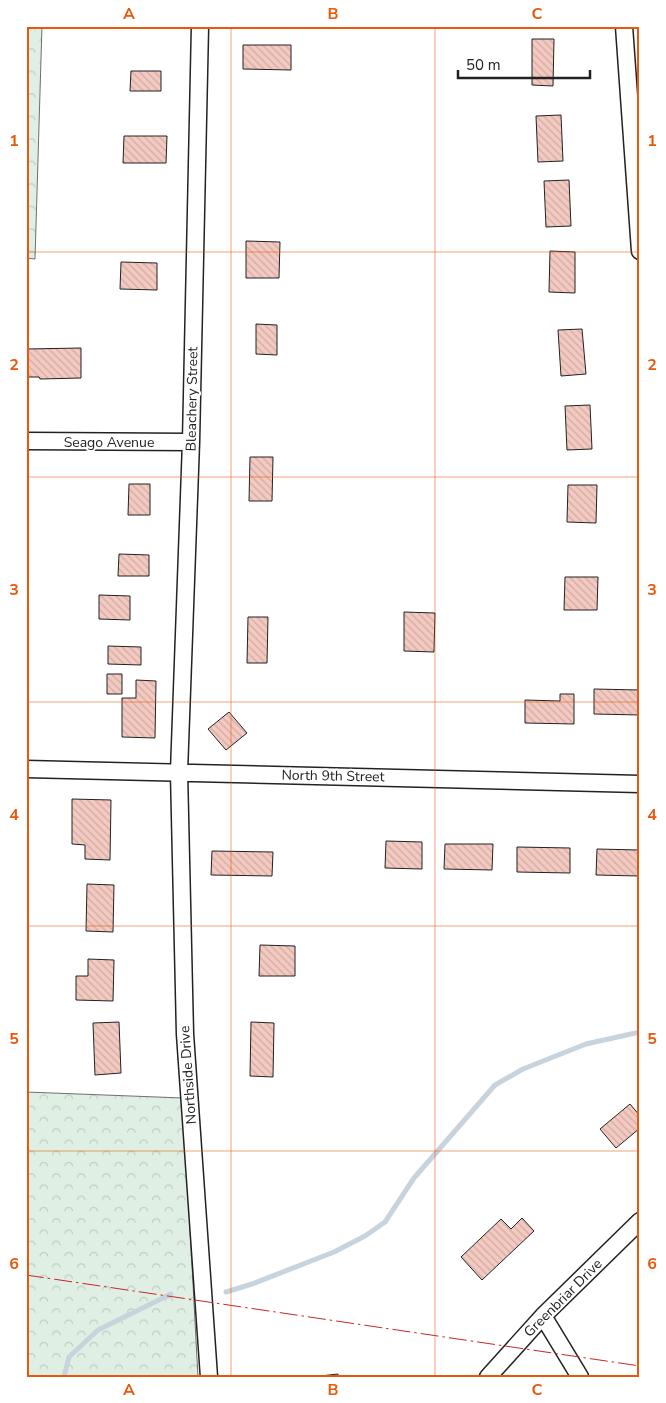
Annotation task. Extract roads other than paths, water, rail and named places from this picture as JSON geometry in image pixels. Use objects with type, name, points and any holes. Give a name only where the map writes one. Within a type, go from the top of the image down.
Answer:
[{"type":"street","name":"Bleachery Street","points":[[179,772],[191,442],[200,26]]},
{"type":"street","points":[[624,26],[640,251]]},
{"type":"street","name":"Seago Avenue","points":[[26,441],[191,442]]},
{"type":"street","name":"North 9th Street","points":[[26,769],[640,784]]},
{"type":"street","name":"Northside Drive","points":[[179,772],[185,1034],[209,1377]]},
{"type":"street","name":"Greenbriar Drive","points":[[488,1377],[543,1316],[640,1221]]},
{"type":"street","points":[[543,1316],[580,1377]]},
{"type":"waterway","points":[[226,1292],[252,1284],[334,1252],[365,1236],[385,1222],[414,1178],[495,1085],[523,1069],[586,1044],[640,1032]]},
{"type":"waterway","points":[[64,1377],[69,1357],[98,1330],[171,1294]]}]
